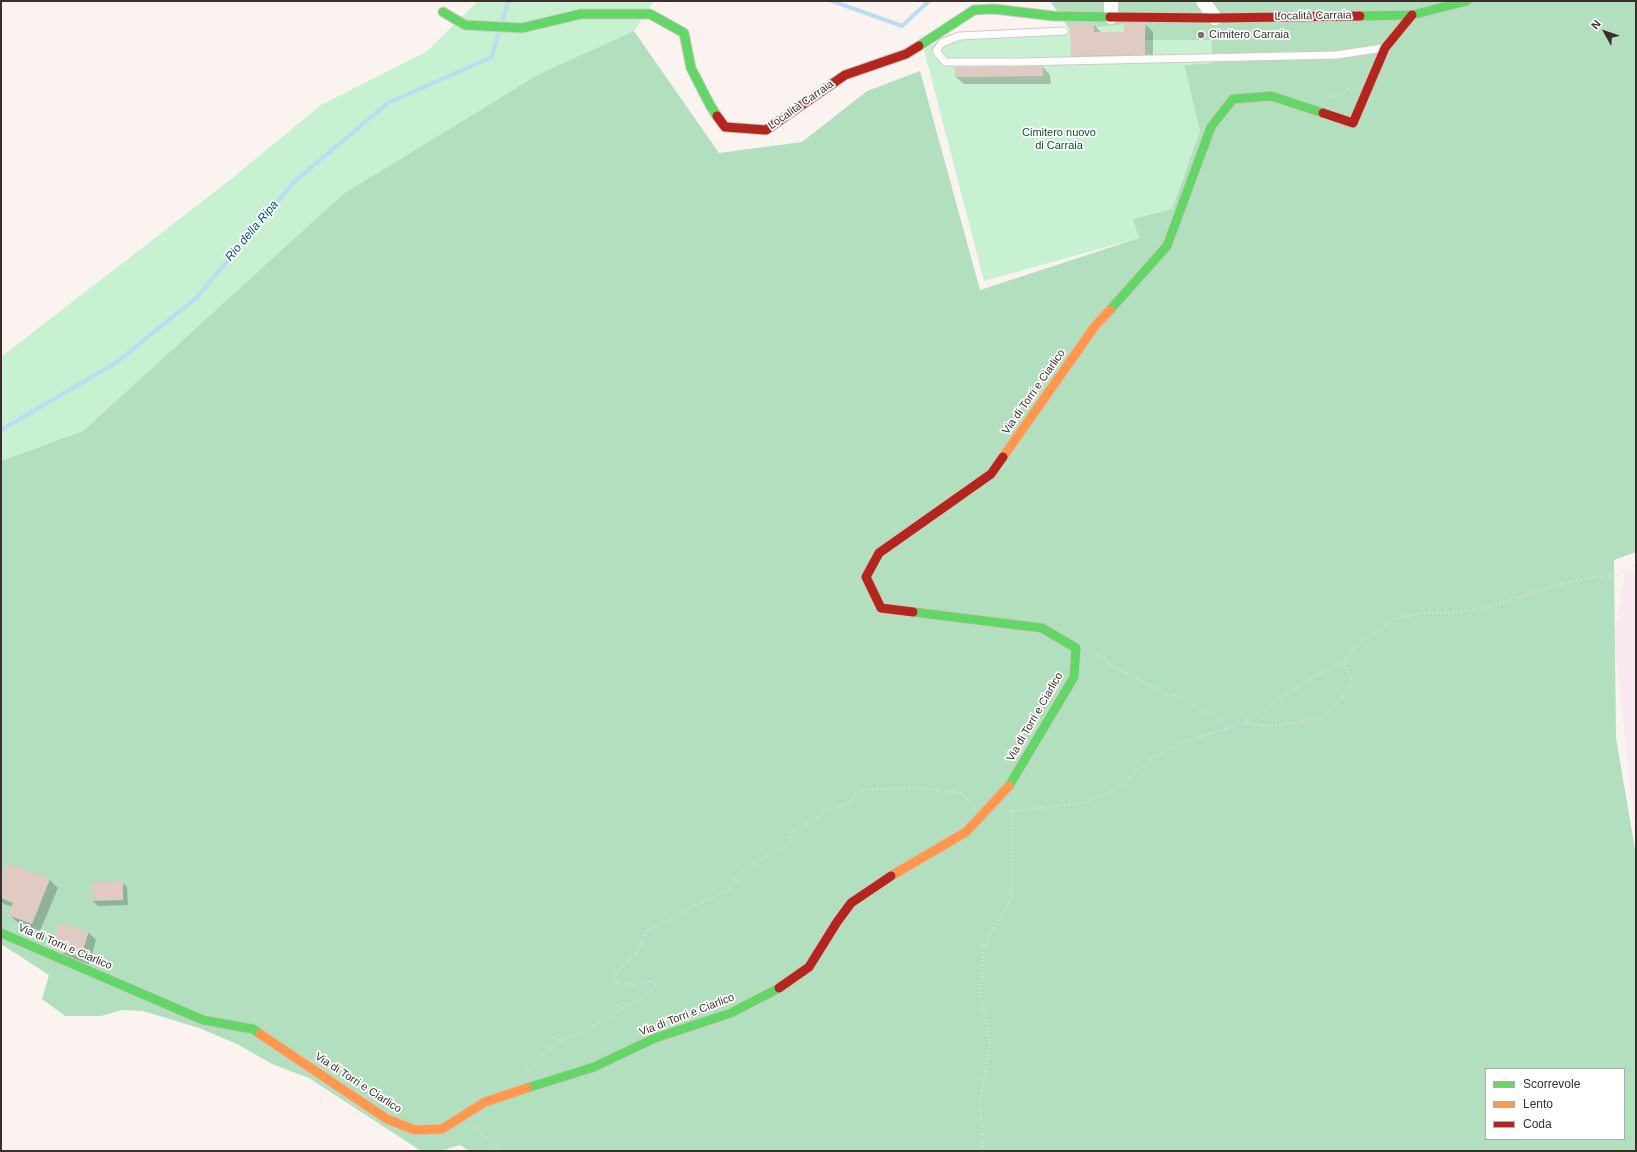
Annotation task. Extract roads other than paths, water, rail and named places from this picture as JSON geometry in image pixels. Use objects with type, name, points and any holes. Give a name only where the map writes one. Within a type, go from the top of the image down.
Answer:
[{"type":"street","name":"Località Carraia","points":[[443,12],[465,25],[522,28],[581,14],[650,14],[684,33],[691,68],[710,105],[725,127],[766,130],[845,75],[906,54],[986,1]]},
{"type":"street","points":[[1111,1],[1111,17]]},
{"type":"street","points":[[1203,1],[1215,18]]},
{"type":"street","points":[[1412,14],[1467,1]]},
{"type":"street","name":"Località Carraia","points":[[974,10],[994,9],[1053,16],[1215,18],[1412,14]]},
{"type":"street","name":"Via di Torri e Ciarlico","points":[[1,933],[203,1020],[253,1029],[387,1119],[415,1130],[442,1129],[485,1102],[594,1067],[655,1038],[731,1013],[776,990],[810,967],[837,922],[851,903],[875,886],[966,832],[1010,784],[1074,677],[1076,648],[1042,628],[881,608],[866,577],[879,553],[991,474],[1096,326],[1167,246],[1210,127],[1233,99],[1271,96],[1353,123],[1385,48],[1412,14]]},
{"type":"lane","points":[[1064,31],[959,36],[942,43],[936,51],[944,62],[1018,62],[1336,55],[1385,48]]},
{"type":"waterway","name":"Rio della Ripa","points":[[503,19],[508,2],[511,1]]},
{"type":"waterway","name":"Rio della Ripa","points":[[832,1],[902,26],[929,1]]},
{"type":"waterway","name":"Rio della Ripa","points":[[1,430],[117,362],[197,297],[295,181],[388,103],[492,57],[498,35]]},
{"type":"place","name":"Cimitero Carraia","points":[[1201,35]]},
{"type":"park label","name":"Cimitero nuovo di Carraia","points":[[1059,139]]}]
